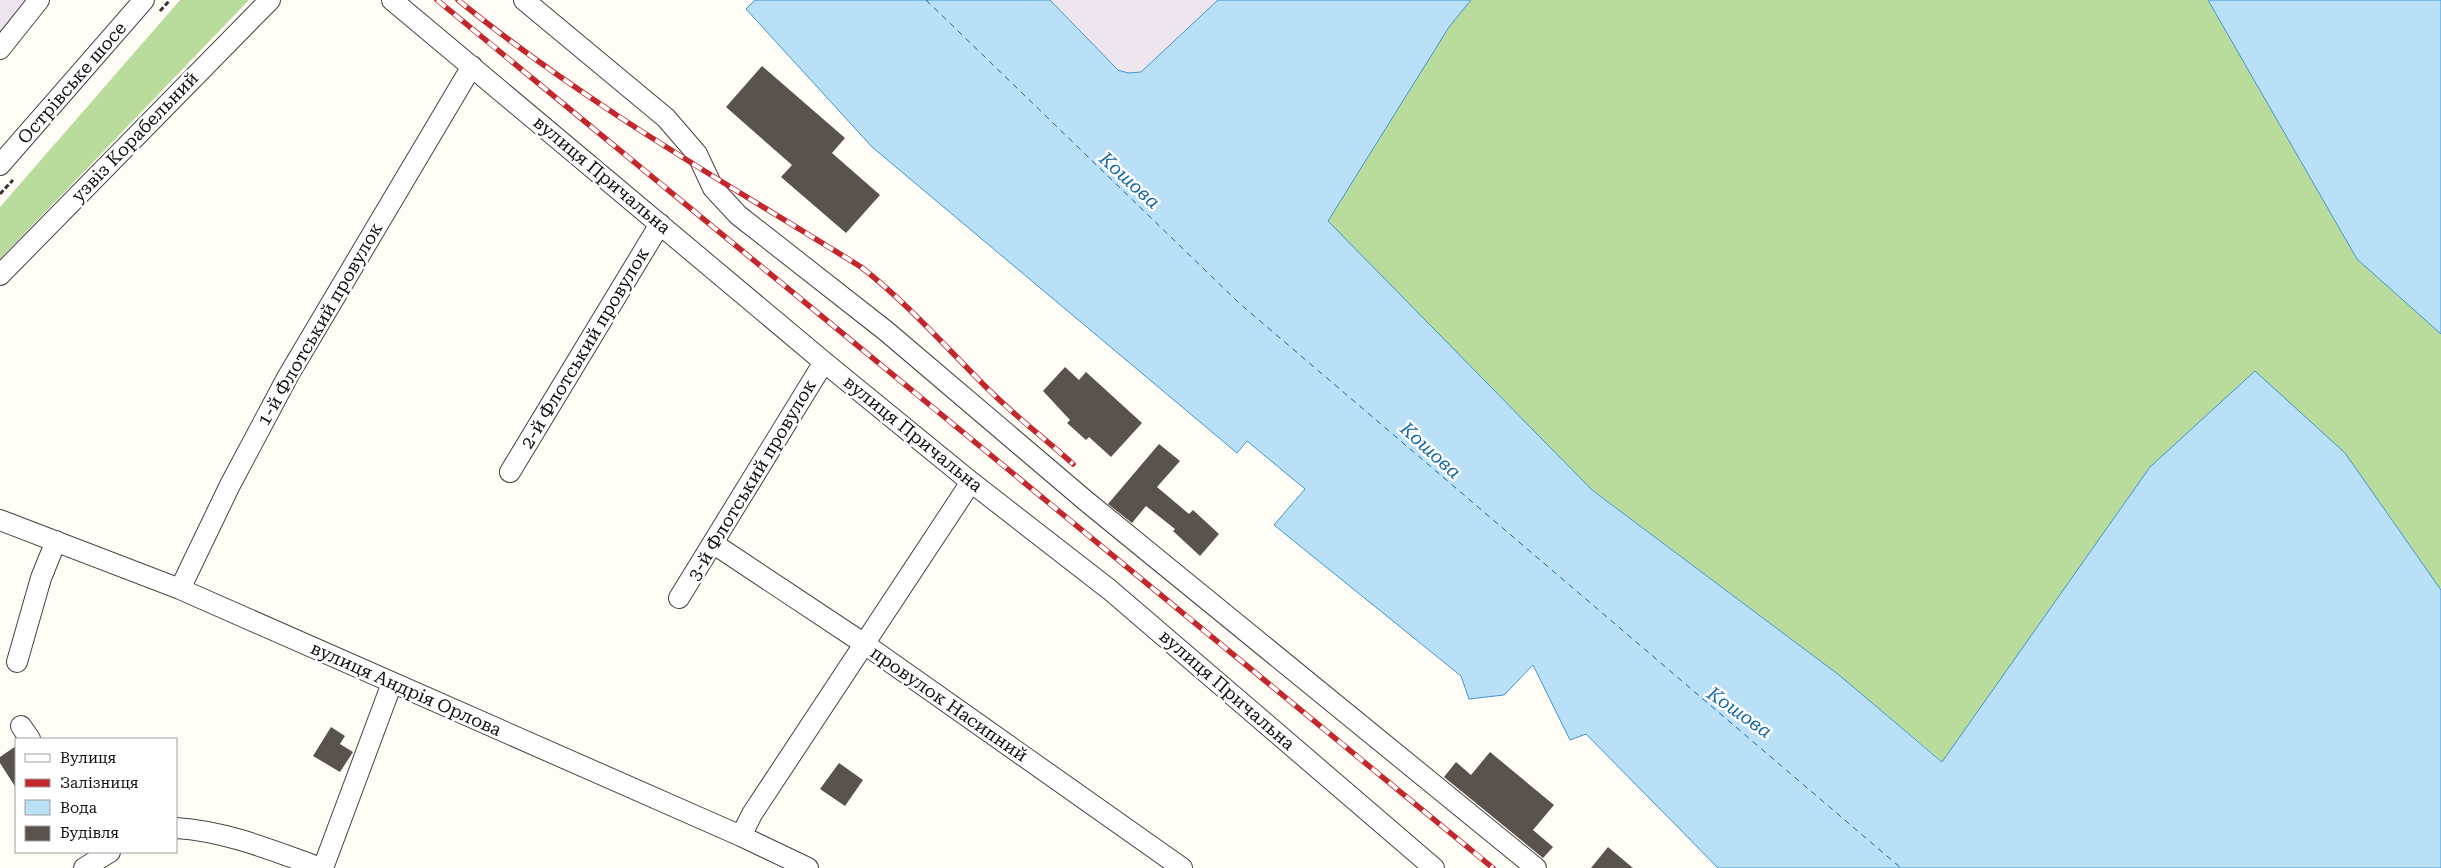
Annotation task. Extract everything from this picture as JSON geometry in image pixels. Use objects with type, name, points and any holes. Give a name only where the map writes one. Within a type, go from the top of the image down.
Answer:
[{"type":"street","points":[[0,49],[39,0]]},
{"type":"street","name":"Острівське шосе","points":[[0,165],[144,0]]},
{"type":"street","name":"узвіз Корабельний","points":[[0,275],[270,0]]},
{"type":"street","name":"вулиця Причальна","points":[[392,0],[824,362],[971,482],[1110,590],[1434,868]]},
{"type":"street","points":[[524,0],[666,118],[697,154],[712,188],[738,215],[886,331],[1102,514],[1536,868]]},
{"type":"street","name":"1-й Флотський провулок","points":[[180,589],[230,485],[288,376],[472,66]]},
{"type":"street","name":"2-й Флотський провулок","points":[[510,472],[660,224]]},
{"type":"street","name":"3-й Флотський провулок","points":[[679,598],[714,544],[824,362]]},
{"type":"street","points":[[741,836],[752,814],[866,645],[971,482]]},
{"type":"street","name":"вулиця Андрія Орлова","points":[[0,520],[180,589],[741,836],[808,868]]},
{"type":"street","points":[[17,662],[42,578],[56,541]]},
{"type":"street","name":"провулок Насипний","points":[[714,544],[866,645],[1182,868]]},
{"type":"street","points":[[178,828],[210,832],[254,844],[322,868],[392,683]]},
{"type":"street","points":[[84,868],[106,853]]},
{"type":"shaded area","points":[[0,0],[28,0],[0,38]]},
{"type":"shaded area","points":[[1050,0],[1218,0],[1141,72],[1128,74],[1118,70]]},
{"type":"green space","points":[[180,0],[249,0],[0,259],[0,207]]},
{"type":"green space","points":[[1471,0],[2208,0],[2357,259],[2441,334],[2441,590],[2345,453],[2150,467],[1943,762],[1839,675],[1592,490],[1327,221],[1449,27]]},
{"type":"water","name":"Кошова","points":[[755,0],[1050,0],[1118,70],[1128,73],[1141,72],[1218,0],[1471,0],[1449,27],[1328,221],[1592,490],[1839,675],[1942,762],[2150,467],[2255,371],[2345,453],[2441,590],[2441,868],[1718,868],[1586,734],[1570,740],[1533,665],[1504,695],[1469,699],[1461,676],[1274,525],[1305,489],[1247,441],[1237,453],[872,147],[746,9]]},
{"type":"water","points":[[2208,0],[2441,0],[2441,334],[2357,259]]},
{"type":"building","points":[[762,66],[845,138],[832,153],[880,195],[846,233],[781,177],[792,165],[726,107]]},
{"type":"building","points":[[1065,367],[1079,380],[1086,372],[1142,423],[1111,457],[1089,437],[1086,440],[1067,423],[1070,420],[1043,391]]},
{"type":"building","points":[[1159,444],[1180,461],[1157,487],[1189,514],[1193,510],[1219,534],[1200,556],[1173,531],[1175,529],[1146,506],[1132,523],[1108,504]]},
{"type":"building","points":[[331,727],[345,736],[340,744],[353,752],[340,772],[313,756]]},
{"type":"building","points":[[15,747],[15,786],[0,763],[0,757]]},
{"type":"building","points":[[1490,752],[1554,805],[1533,830],[1553,847],[1543,858],[1444,777],[1456,762],[1471,775]]},
{"type":"building","points":[[839,763],[863,780],[845,806],[820,789]]},
{"type":"building","points":[[1608,847],[1633,868],[1591,868]]},
{"type":"ferry route","points":[[926,0],[1239,303],[1901,868]]},
{"type":"railway","points":[[437,0],[1493,868]]},
{"type":"railway","points":[[458,0],[554,73],[604,107],[861,267],[909,309],[1004,404],[1073,464]]}]
